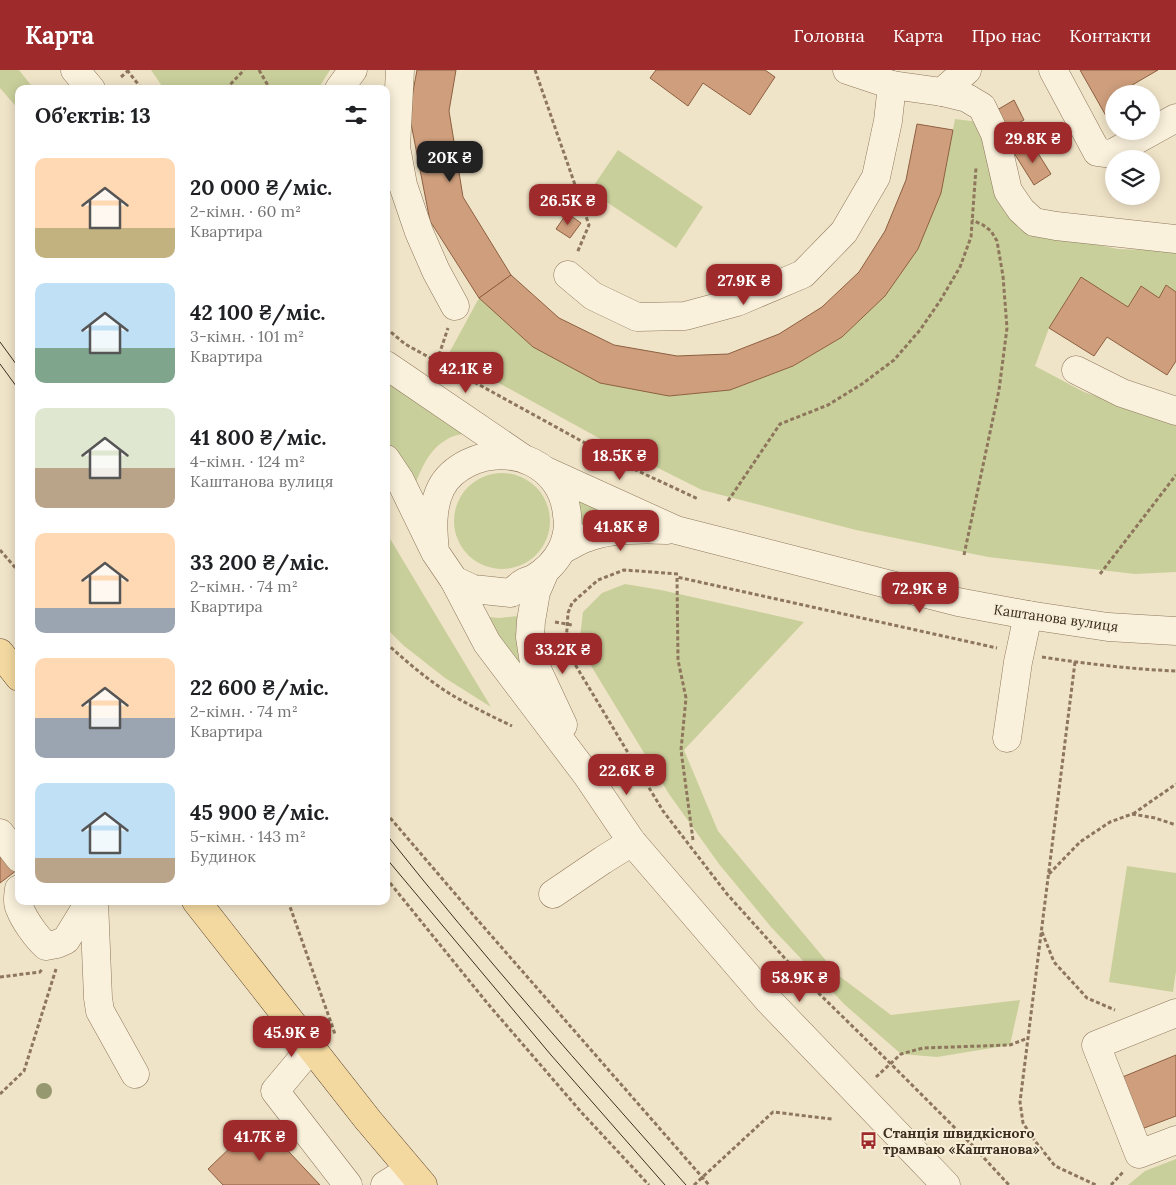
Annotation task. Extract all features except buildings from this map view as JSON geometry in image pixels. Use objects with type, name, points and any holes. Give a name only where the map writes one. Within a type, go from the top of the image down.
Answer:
[{"type":"main road","points":[[0,653],[15,672]]},
{"type":"main road","points":[[199,905],[311,1048],[416,1177]]},
{"type":"street","points":[[75,70],[88,85]]},
{"type":"street","points":[[343,85],[353,70]]},
{"type":"street","points":[[400,70],[396,147],[403,185],[419,232],[436,271],[455,306]]},
{"type":"street","points":[[847,70],[892,85],[942,92],[967,98],[982,107],[995,134],[1008,191],[1021,210],[1034,222],[1176,239]]},
{"type":"street","points":[[942,92],[967,70]]},
{"type":"street","points":[[1053,70],[1097,152],[1111,154],[1176,118]]},
{"type":"street","points":[[568,275],[593,296],[637,317],[685,316],[694,314],[737,302],[803,274],[844,232],[876,177],[888,121],[892,85]]},
{"type":"street","points":[[390,368],[522,458]]},
{"type":"street","points":[[1076,370],[1122,394],[1176,410]]},
{"type":"street","points":[[434,552],[433,513],[441,488],[451,473],[477,458],[507,455],[535,463],[555,481],[563,494],[567,507],[568,522],[562,550],[545,571],[522,583],[511,593],[473,589],[454,580]]},
{"type":"street","points":[[390,465],[400,480],[434,552],[454,580],[487,642],[586,774],[632,842],[769,1001],[946,1185]]},
{"type":"street","name":"Каштанова вулиця","points":[[546,471],[676,530],[958,602],[1108,627],[1176,631]]},
{"type":"street","name":"Каштанова вулиця","points":[[562,550],[587,537],[609,532],[641,529],[676,530]]},
{"type":"street","points":[[545,571],[536,592],[531,621],[530,637],[534,663],[586,774]]},
{"type":"street","points":[[1007,738],[1028,615]]},
{"type":"street","points":[[0,833],[15,853]]},
{"type":"street","points":[[552,894],[632,842]]},
{"type":"street","points":[[19,905],[20,910],[38,938],[46,946],[66,940],[89,905]]},
{"type":"street","points":[[92,905],[100,1011],[135,1074]]},
{"type":"street","points":[[1176,1013],[1096,1046],[1138,1154],[1176,1140]]},
{"type":"street","points":[[311,1048],[275,1091],[348,1185]]},
{"type":"street","points":[[385,1185],[416,1177]]},
{"type":"path","points":[[121,77],[128,70],[139,85]]},
{"type":"path","points":[[230,85],[244,70]]},
{"type":"path","points":[[259,70],[268,85]]},
{"type":"path","points":[[535,70],[589,225],[568,275]]},
{"type":"path","points":[[728,501],[780,424],[828,405],[862,384],[894,360],[915,336],[940,301],[960,267],[971,237],[976,161]]},
{"type":"path","points":[[964,555],[999,390],[1007,328],[1003,276],[997,241],[983,225],[972,220]]},
{"type":"path","points":[[390,331],[405,344],[624,465],[698,499]]},
{"type":"path","points":[[1100,574],[1176,475]]},
{"type":"path","points":[[0,550],[15,567]]},
{"type":"path","points":[[678,574],[624,570],[598,580],[572,603],[568,614],[570,625],[566,644],[568,651],[663,811],[727,894],[799,974],[972,1145],[1009,1185]]},
{"type":"path","points":[[693,840],[681,750],[686,698],[678,660],[677,578],[1020,653],[1075,662],[1176,671]]},
{"type":"path","points":[[550,622],[570,625]]},
{"type":"path","points":[[390,646],[433,682],[456,697],[512,726]]},
{"type":"path","points":[[1075,662],[1020,1102],[1023,1123],[1055,1166],[1096,1185]]},
{"type":"path","points":[[1049,875],[1080,842],[1110,822],[1132,814],[1176,784]]},
{"type":"path","points":[[1132,814],[1156,818],[1176,825]]},
{"type":"path","points":[[390,818],[709,1185]]},
{"type":"path","points":[[390,883],[488,1004],[582,1113],[649,1185]]},
{"type":"path","points":[[289,905],[335,1034]]},
{"type":"path","points":[[1041,932],[1054,962],[1087,998],[1118,1012]]},
{"type":"path","points":[[0,1094],[24,1071],[66,940]]},
{"type":"path","points":[[872,1081],[901,1054],[923,1048],[1010,1045],[1028,1038]]},
{"type":"path","points":[[694,1185],[773,1112],[832,1119]]},
{"type":"green space","points":[[0,70],[19,70],[31,85],[15,85],[15,105],[0,88]]},
{"type":"green space","points":[[151,70],[330,70],[321,85],[161,85]]},
{"type":"green space","points":[[955,119],[979,122],[1024,230],[1118,249],[1176,251],[1176,292],[1166,286],[1159,298],[1141,286],[1128,307],[1081,277],[1049,328],[1035,366],[1084,392],[1176,423],[1176,572],[1135,574],[988,557],[856,530],[702,490],[606,442],[448,355],[479,298],[600,383],[670,396],[730,390],[793,366],[842,337],[885,296],[918,249],[941,193]]},
{"type":"green space","points":[[618,150],[703,207],[676,248],[590,191]]},
{"type":"green space","points":[[390,382],[465,433],[448,439],[435,449],[423,465],[415,485],[390,446]]},
{"type":"green space","points":[[502,473],[520,477],[536,487],[546,503],[550,521],[546,539],[536,555],[520,565],[502,569],[484,565],[468,555],[458,539],[454,521],[458,503],[468,487],[484,477]]},
{"type":"green space","points":[[574,495],[630,519],[580,527]]},
{"type":"green space","points":[[390,539],[491,707],[445,678],[403,645],[390,632]]},
{"type":"green space","points":[[625,584],[661,590],[804,622],[684,750],[718,831],[838,975],[891,1015],[1020,1000],[1010,1045],[937,1057],[901,1054],[844,1004],[771,927],[719,864],[669,794],[579,646],[583,612],[602,593]]},
{"type":"green space","points":[[479,616],[499,618],[518,616],[538,698]]},
{"type":"green space","points":[[1127,866],[1176,873],[1176,971],[1173,992],[1109,982]]},
{"type":"green space","points":[[1176,1159],[1176,1185],[1128,1185],[1145,1171]]},
{"type":"tram line","points":[[0,342],[15,363]]},
{"type":"tram line","points":[[0,364],[15,385]]},
{"type":"tram line","points":[[390,839],[496,968],[686,1185]]},
{"type":"tram line","points":[[390,863],[551,1055],[665,1185]]},
{"type":"place","name":"Станція швидкісного трамваю «Каштанова»","points":[[869,1141]]}]
